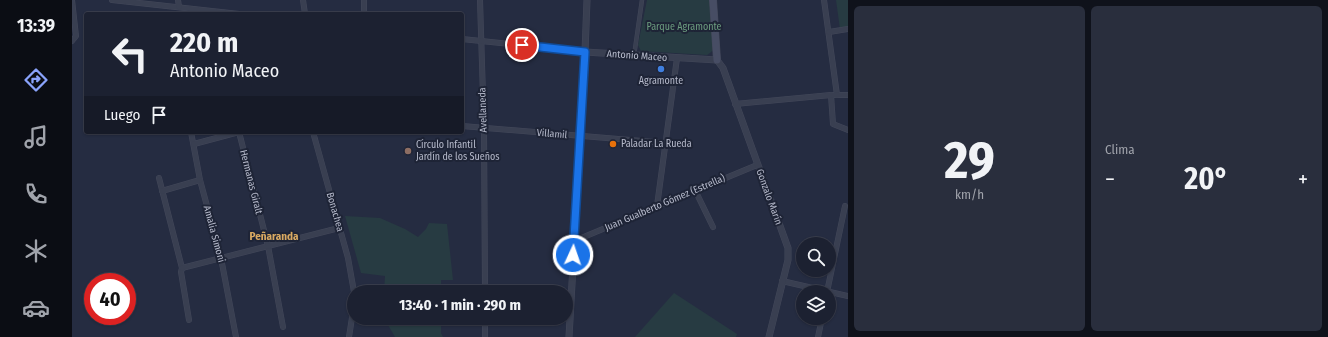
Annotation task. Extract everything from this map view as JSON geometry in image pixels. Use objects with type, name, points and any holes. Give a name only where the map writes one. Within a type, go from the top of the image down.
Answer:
[{"type":"main road","points":[[713,0],[717,60]]},
{"type":"street","points":[[72,0],[76,36],[72,41]]},
{"type":"street","points":[[112,0],[222,12]]},
{"type":"street","points":[[178,0],[179,7]]},
{"type":"street","points":[[303,0],[306,12]]},
{"type":"street","points":[[364,0],[364,12]]},
{"type":"street","name":"Avellaneda","points":[[480,0],[480,41],[484,128],[485,285]]},
{"type":"street","points":[[569,337],[587,0]]},
{"type":"street","points":[[634,56],[642,0]]},
{"type":"street","points":[[824,0],[837,95]]},
{"type":"street","points":[[829,32],[848,29]]},
{"type":"street","name":"Antonio Maceo","points":[[464,39],[585,52],[717,60]]},
{"type":"street","points":[[657,206],[677,58]]},
{"type":"street","name":"Gonzalo Marín","points":[[717,60],[723,68],[788,248],[788,260],[769,337]]},
{"type":"street","points":[[831,95],[834,124],[848,130]]},
{"type":"street","points":[[735,104],[831,95],[848,95]]},
{"type":"street","name":"Villamil","points":[[464,126],[666,143]]},
{"type":"street","name":"Amalia Simoni","points":[[192,134],[200,180],[221,258],[236,337]]},
{"type":"street","points":[[194,144],[232,134]]},
{"type":"street","name":"Hermanas Giralt","points":[[240,134],[268,246],[284,327]]},
{"type":"street","name":"Bonachea","points":[[314,134],[348,258],[353,285]]},
{"type":"street","name":"Juan Gualberto Gómez (Estrella)","points":[[574,241],[757,165]]},
{"type":"street","points":[[159,178],[182,268],[181,272],[189,320]]},
{"type":"street","points":[[162,191],[200,180]]},
{"type":"street","points":[[695,190],[713,227]]},
{"type":"street","points":[[828,285],[845,206]]},
{"type":"street","points":[[182,268],[339,228]]},
{"type":"street","points":[[782,281],[798,285]]},
{"type":"street","points":[[836,294],[848,296]]},
{"type":"street","points":[[349,337],[351,325]]},
{"type":"street","points":[[485,325],[485,337]]},
{"type":"street","points":[[818,337],[821,325]]},
{"type":"green space","name":"Parque Agramonte","points":[[647,0],[710,0],[713,50],[707,55],[641,51],[638,45]]},
{"type":"green space","points":[[836,0],[848,0],[848,27],[840,29]]},
{"type":"green space","points":[[345,216],[380,218],[405,229],[418,237],[426,229],[429,223],[447,224],[453,280],[441,280],[441,285],[384,285],[385,276],[361,273]]},
{"type":"green space","points":[[674,293],[737,334],[736,337],[635,337]]},
{"type":"green space","points":[[388,325],[441,325],[441,333],[443,337],[395,337]]},
{"type":"place","name":"Agramonte","points":[[661,69]]},
{"type":"place","name":"Paladar La Rueda","points":[[613,144]]},
{"type":"place","name":"Círculo Infantil Jardín de los Sueños","points":[[408,151]]},
{"type":"district","name":"Peñaranda","points":[[274,236]]},
{"type":"route","points":[[522,45],[585,52],[573,255]]}]
